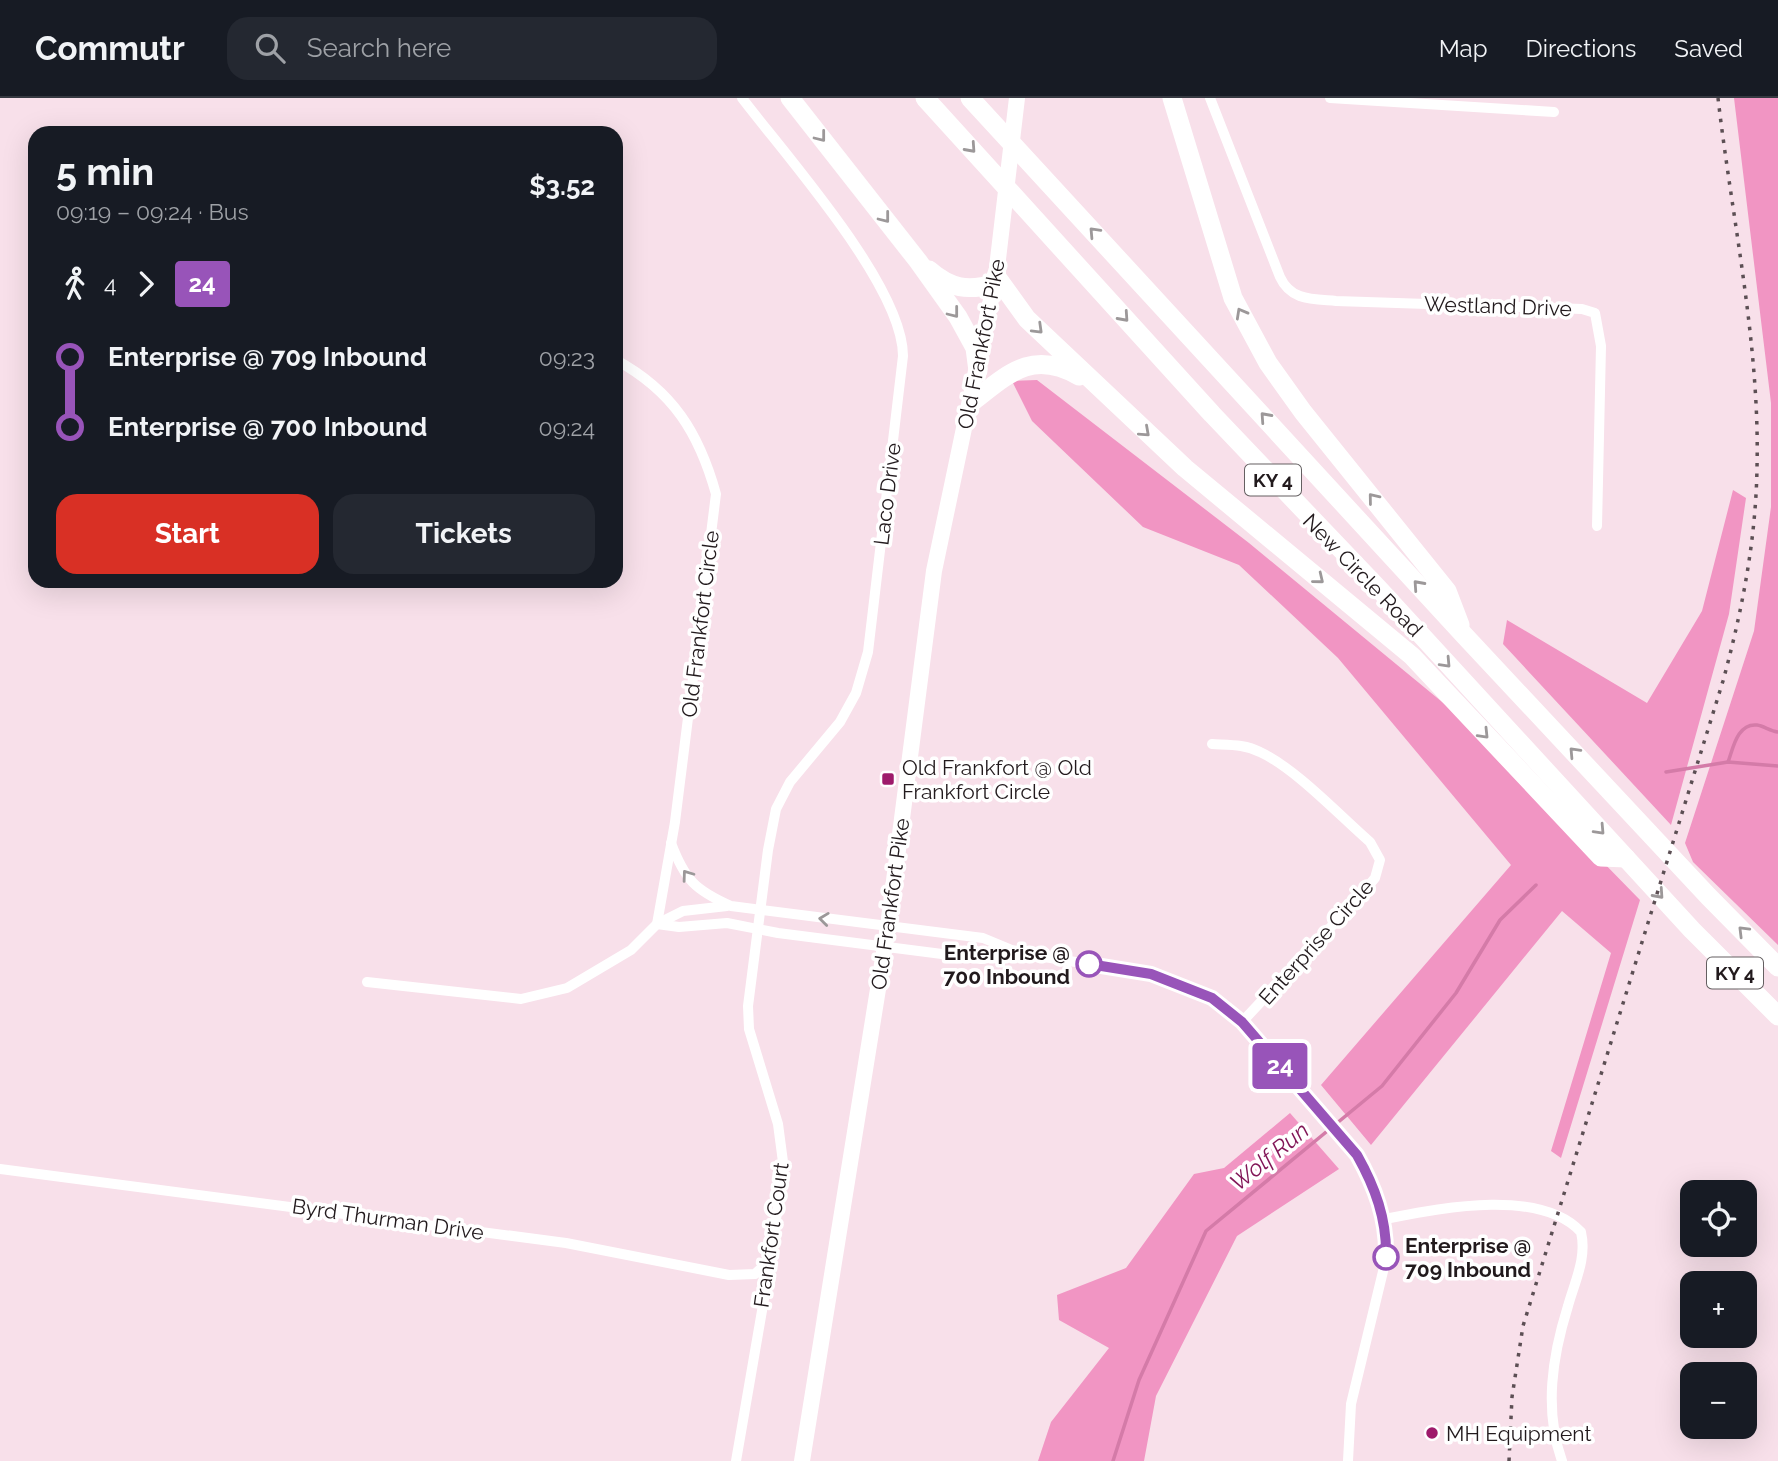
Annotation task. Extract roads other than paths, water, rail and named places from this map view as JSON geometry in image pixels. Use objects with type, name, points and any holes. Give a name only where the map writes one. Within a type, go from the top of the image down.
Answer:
[{"type":"highway","points":[[790,98],[918,261],[966,330],[975,348],[978,371]]},
{"type":"highway","name":"New Circle Road","points":[[925,98],[1212,414],[1692,930],[1778,1016]]},
{"type":"highway","name":"New Circle Road","points":[[970,98],[1464,635],[1778,967]]},
{"type":"highway","points":[[1172,98],[1233,298],[1268,363],[1303,412],[1447,591],[1464,635]]},
{"type":"highway","points":[[918,261],[952,287],[977,288],[995,280],[1027,319],[1185,468],[1412,656],[1601,857],[1626,858]]},
{"type":"highway","points":[[972,402],[1009,374],[1042,364],[1063,367],[1095,386]]},
{"type":"main road","name":"Old Frankfort Pike","points":[[802,1461],[885,947],[933,571],[972,402],[995,280],[1017,98]]},
{"type":"street","name":"Laco Drive","points":[[742,98],[879,282],[893,310],[903,345],[868,652],[861,681],[840,722],[789,782],[776,809],[760,911]]},
{"type":"street","name":"Westland Drive","points":[[1210,98],[1280,277],[1291,293],[1306,299],[1582,309],[1595,313],[1601,346],[1597,526]]},
{"type":"street","points":[[1330,98],[1554,112]]},
{"type":"street","name":"Old Frankfort Circle","points":[[623,365],[664,394],[691,429],[705,455],[716,494],[671,844],[657,924]]},
{"type":"street","name":"Enterprise Circle","points":[[1212,744],[1242,745],[1280,764],[1370,842],[1380,860],[1375,878],[1358,898],[1242,1022]]},
{"type":"street","points":[[671,844],[681,869],[698,889],[731,906]]},
{"type":"street","points":[[367,982],[521,999],[567,988],[631,950],[657,924],[683,911],[731,906],[983,938],[1019,954],[1151,974],[1212,998],[1242,1022],[1343,1138],[1369,1176],[1385,1219],[1386,1259],[1351,1404],[1349,1461]]},
{"type":"street","name":"Frankfort Court","points":[[736,1461],[783,1162],[778,1124],[749,1030],[760,911]]},
{"type":"street","points":[[657,924],[679,927],[696,923],[727,923],[981,959],[1019,954]]},
{"type":"street","name":"Byrd Thurman Drive","points":[[0,1169],[566,1243],[729,1275],[755,1274],[769,1261]]},
{"type":"street","points":[[1385,1219],[1475,1203],[1498,1205],[1562,1219],[1581,1232],[1583,1258],[1567,1310],[1550,1395],[1552,1433],[1562,1461]]},
{"type":"waterway","points":[[1728,762],[1737,738],[1745,728],[1757,725],[1778,732]]},
{"type":"waterway","name":"Wolf Run","points":[[1666,772],[1728,762],[1778,766]]},
{"type":"waterway","name":"Wolf Run","points":[[1113,1461],[1139,1380],[1206,1231],[1382,1086],[1456,993],[1500,920],[1536,885]]},
{"type":"railway","points":[[1509,1461],[1512,1397],[1523,1326],[1723,681],[1747,575],[1756,494],[1757,421],[1750,329],[1718,98]]},
{"type":"place","name":"Old Frankfort @ Old Frankfort Circle","points":[[888,779]]},
{"type":"place","name":"Enterprise @ 700 Inbound","points":[[1089,964]]},
{"type":"place","name":"Enterprise @ 709 Inbound","points":[[1386,1257]]},
{"type":"place","name":"MH Equipment","points":[[1432,1433]]}]
